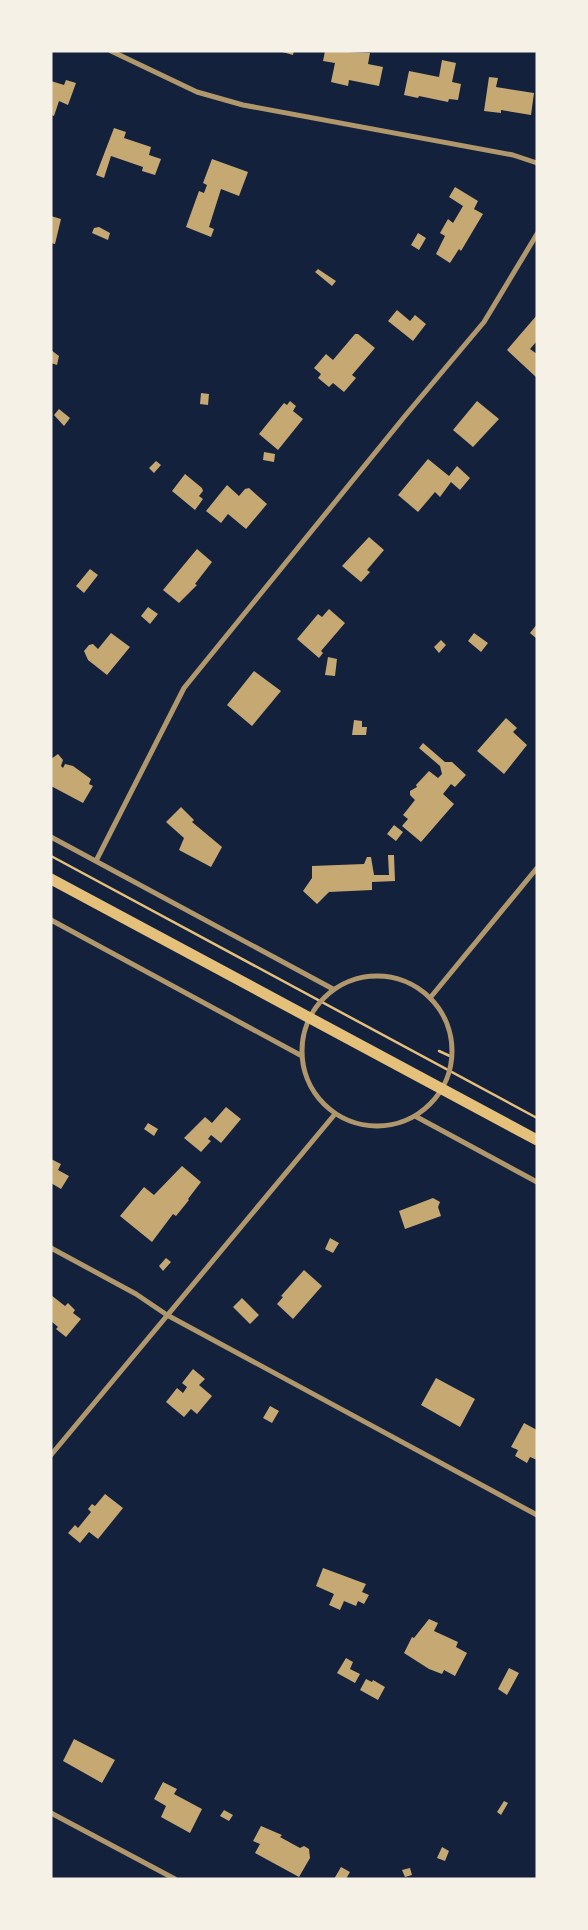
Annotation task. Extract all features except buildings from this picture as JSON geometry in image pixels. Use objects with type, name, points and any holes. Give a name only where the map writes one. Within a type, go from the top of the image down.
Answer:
[{"type":"main road","points":[[51,879],[537,1140]]},
{"type":"street","points":[[111,51],[197,92],[243,105],[504,154],[537,163]]},
{"type":"street","points":[[96,861],[184,688],[405,416],[484,322],[537,234]]},
{"type":"street","points":[[51,837],[333,989]]},
{"type":"street","points":[[430,998],[537,868]]},
{"type":"street","points":[[51,920],[302,1056]]},
{"type":"street","points":[[379,976],[407,982],[430,998],[442,1013],[450,1032],[452,1057],[450,1071],[442,1089],[430,1104],[416,1116],[396,1124],[375,1127],[354,1123],[335,1114],[318,1098],[311,1085],[302,1056],[303,1036],[310,1017],[333,989],[352,980],[379,976]]},
{"type":"street","points":[[51,1455],[335,1114]]},
{"type":"street","points":[[416,1116],[537,1182]]},
{"type":"street","points":[[51,1248],[136,1294],[167,1315],[537,1515]]},
{"type":"street","points":[[51,1813],[175,1879]]},
{"type":"path","points":[[51,856],[537,1118]]},
{"type":"path","points":[[439,1051],[452,1057]]}]
